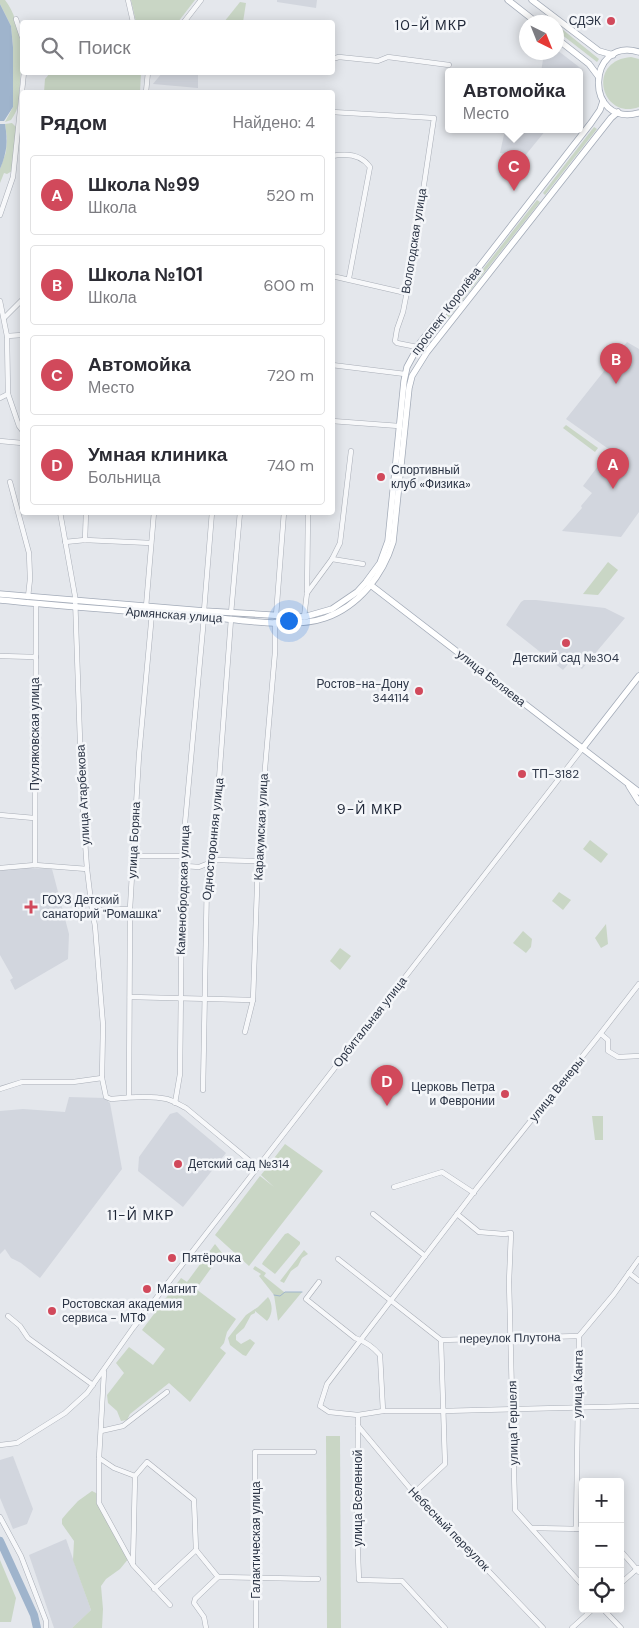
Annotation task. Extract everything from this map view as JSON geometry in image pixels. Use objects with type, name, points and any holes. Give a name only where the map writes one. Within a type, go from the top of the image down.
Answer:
[{"type":"main road","points":[[508,0],[527,15]]},
{"type":"main road","points":[[532,0],[599,51],[613,54],[630,50],[638,51]]},
{"type":"main road","points":[[564,44],[590,64],[598,76]]},
{"type":"main road","points":[[613,54],[603,64],[598,76],[597,86],[603,101],[610,108],[618,112],[628,114],[639,112]]},
{"type":"main road","name":"проспект Королёва","points":[[344,605],[361,596],[383,557],[388,541],[398,426],[405,374],[417,347],[591,123],[600,110],[603,101]]},
{"type":"main road","name":"проспект Королёва","points":[[368,583],[384,566],[393,542],[409,388],[412,376],[427,352],[611,118],[618,112]]},
{"type":"main road","points":[[534,197],[540,197],[544,205]]},
{"type":"main road","points":[[417,347],[422,352],[427,352]]},
{"type":"main road","name":"улица Беляева","points":[[368,583],[639,792]]},
{"type":"main road","name":"Армянская улица","points":[[0,594],[152,613],[204,614]]},
{"type":"main road","name":"Армянская улица","points":[[0,600],[36,604],[146,607],[306,623],[323,619],[344,605]]},
{"type":"main road","name":"Армянская улица","points":[[276,619],[304,617],[344,605]]},
{"type":"main road","name":"Орбитальная улица","points":[[582,748],[639,676]]},
{"type":"main road","points":[[626,782],[639,802]]},
{"type":"street","points":[[128,0],[133,20]]},
{"type":"street","points":[[186,20],[201,0]]},
{"type":"street","points":[[16,19],[20,31]]},
{"type":"street","points":[[335,58],[378,61],[388,57],[449,65]]},
{"type":"street","points":[[22,90],[24,75]]},
{"type":"street","points":[[146,90],[148,75]]},
{"type":"street","points":[[0,214],[13,177],[20,110]]},
{"type":"street","name":"Вологодская улица","points":[[335,112],[434,118],[403,312],[395,341],[417,347]]},
{"type":"street","points":[[335,156],[354,155],[366,161],[370,167],[349,278]]},
{"type":"street","points":[[335,276],[349,278],[406,293]]},
{"type":"street","points":[[0,301],[7,336],[8,394],[20,427]]},
{"type":"street","points":[[4,318],[20,302]]},
{"type":"street","points":[[7,336],[20,335]]},
{"type":"street","points":[[335,365],[405,374]]},
{"type":"street","points":[[0,398],[8,394]]},
{"type":"street","points":[[15,410],[20,410]]},
{"type":"street","points":[[335,421],[398,426]]},
{"type":"street","points":[[0,441],[20,443]]},
{"type":"street","points":[[307,593],[332,559],[340,543],[351,451]]},
{"type":"street","points":[[10,482],[29,553],[30,579],[28,597]]},
{"type":"street","name":"улица Атарбекова","points":[[60,515],[74,590],[82,799],[87,870],[95,926],[103,1024],[102,1078],[106,1096],[111,1099],[129,1097]]},
{"type":"street","points":[[85,540],[86,515]]},
{"type":"street","points":[[146,607],[154,515]]},
{"type":"street","name":"Каменобродская улица","points":[[175,1103],[180,1074],[182,893],[185,866],[182,856],[212,515]]},
{"type":"street","name":"Односторонняя улица","points":[[203,1090],[204,1000],[211,862],[240,515]]},
{"type":"street","name":"Каракумская улица","points":[[245,1032],[253,1000],[258,861],[262,838],[261,814],[284,515]]},
{"type":"street","points":[[304,617],[307,593],[308,515]]},
{"type":"street","points":[[64,542],[85,540],[151,543]]},
{"type":"street","points":[[332,559],[363,564]]},
{"type":"street","name":"Пухляковская улица","points":[[35,865],[36,604]]},
{"type":"street","name":"улица Боряна","points":[[129,1097],[130,909],[139,755],[152,613]]},
{"type":"street","points":[[0,656],[36,657]]},
{"type":"street","name":"Орбитальная улица","points":[[0,1445],[17,1443],[32,1435],[65,1412],[87,1393],[133,1328],[582,748]]},
{"type":"street","points":[[0,815],[34,818]]},
{"type":"street","points":[[133,856],[182,856]]},
{"type":"street","points":[[185,866],[199,867],[211,862],[258,861]]},
{"type":"street","points":[[0,868],[35,865],[87,870]]},
{"type":"street","points":[[92,910],[130,909]]},
{"type":"street","name":"улица Венеры","points":[[358,1415],[330,1412],[320,1406],[327,1384],[457,1214],[639,984]]},
{"type":"street","points":[[130,997],[253,1000]]},
{"type":"street","points":[[601,1034],[608,1040],[608,1051],[618,1056],[639,1056]]},
{"type":"street","points":[[0,1089],[22,1082],[72,1082],[102,1078]]},
{"type":"street","points":[[129,1097],[168,1099],[186,1108],[257,1167]]},
{"type":"street","points":[[394,1187],[442,1172],[474,1193]]},
{"type":"street","points":[[373,1214],[425,1256]]},
{"type":"street","name":"улица Гершеля","points":[[457,1214],[479,1232],[511,1233],[509,1282],[515,1510],[579,1582]]},
{"type":"street","points":[[338,1259],[441,1340],[445,1464],[414,1493]]},
{"type":"street","name":"улица Канта","points":[[576,1529],[579,1336],[614,1294],[639,1259]]},
{"type":"street","points":[[628,1273],[639,1281]]},
{"type":"street","points":[[320,1282],[306,1299],[355,1338],[362,1340],[380,1355],[383,1411]]},
{"type":"street","points":[[8,1316],[20,1326],[28,1338],[93,1385]]},
{"type":"street","name":"переулок Плутона","points":[[441,1340],[579,1336]]},
{"type":"street","points":[[104,1371],[99,1458],[99,1503],[133,1565],[170,1605]]},
{"type":"street","points":[[101,1431],[123,1426],[166,1392]]},
{"type":"street","points":[[358,1415],[383,1411],[639,1406]]},
{"type":"street","name":"улица Вселенной","points":[[358,1415],[357,1532],[359,1580],[402,1581],[445,1628]]},
{"type":"street","name":"Небесный переулок","points":[[358,1426],[414,1493],[543,1628]]},
{"type":"street","name":"Галактическая улица","points":[[256,1628],[255,1452],[314,1452]]},
{"type":"street","points":[[99,1458],[114,1468],[136,1476]]},
{"type":"street","points":[[133,1565],[136,1476],[147,1462],[194,1500],[196,1550],[218,1577]]},
{"type":"street","points":[[0,1517],[21,1556],[46,1621],[46,1628]]},
{"type":"street","points":[[531,1528],[576,1529]]},
{"type":"street","points":[[154,1589],[196,1550]]},
{"type":"street","points":[[624,1554],[638,1569],[624,1581]]},
{"type":"street","points":[[206,1628],[204,1617],[194,1603],[195,1599],[218,1577],[318,1579]]},
{"type":"street","points":[[572,1628],[589,1613]]},
{"type":"street","points":[[607,1613],[621,1628]]},
{"type":"shaded area","points":[[277,0],[317,0],[316,8],[277,2]]},
{"type":"shaded area","points":[[564,55],[580,68],[542,68],[543,60],[564,60]]},
{"type":"shaded area","points":[[160,75],[198,75],[198,88],[153,84]]},
{"type":"shaded area","points":[[504,133],[544,133],[524,157],[500,153]]},
{"type":"shaded area","points":[[627,342],[639,349],[639,512],[621,537],[562,531],[592,493],[583,486],[610,450],[566,419]]},
{"type":"shaded area","name":"Детский сад №304","points":[[524,600],[605,608],[625,618],[582,669],[571,661],[563,670],[506,625]]},
{"type":"shaded area","name":"ГОУЗ Детский санаторий \"Ромашка\"","points":[[7,867],[52,869],[69,934],[68,959],[15,990],[10,980],[13,978],[0,955],[0,869]]},
{"type":"shaded area","points":[[69,1097],[105,1098],[110,1103],[122,1169],[40,1278],[21,1263],[11,1258],[5,1249],[0,1254],[0,1111],[23,1109],[65,1112]]},
{"type":"shaded area","name":"Детский сад №314","points":[[177,1112],[226,1153],[183,1207],[138,1171],[139,1157],[170,1114]]},
{"type":"shaded area","points":[[13,1456],[33,1509],[27,1524],[13,1529],[0,1498],[0,1460]]},
{"type":"shaded area","points":[[66,1539],[91,1610],[72,1628],[54,1628],[29,1555]]},
{"type":"green space","points":[[0,0],[5,0],[11,9],[20,40],[21,75],[18,107],[11,120],[5,122],[13,107],[13,47],[11,26],[0,4]]},
{"type":"green space","points":[[131,0],[195,0],[180,20],[136,20]]},
{"type":"green space","points":[[240,2],[246,3],[243,20],[226,20]]},
{"type":"green space","points":[[564,31],[599,59],[597,62],[564,36]]},
{"type":"green space","points":[[631,57],[639,59],[639,107],[626,109],[616,106],[608,98],[604,89],[604,78],[608,68],[617,61]]},
{"type":"green space","points":[[48,75],[141,75],[140,90],[44,90],[45,79]]},
{"type":"green space","points":[[12,123],[16,127],[12,171],[7,174],[4,173],[0,183],[0,169],[6,152],[5,124]]},
{"type":"green space","points":[[594,127],[597,129],[545,195],[543,193]]},
{"type":"green space","points":[[537,200],[540,202],[424,349],[422,347]]},
{"type":"green space","points":[[566,425],[598,448],[595,452],[563,428]]},
{"type":"green space","points":[[608,562],[618,570],[598,595],[583,594]]},
{"type":"green space","points":[[590,840],[608,854],[601,863],[583,849]]},
{"type":"green space","points":[[559,892],[571,900],[563,910],[552,901]]},
{"type":"green space","points":[[606,924],[608,944],[601,948],[595,938]]},
{"type":"green space","points":[[523,931],[532,939],[531,947],[526,953],[513,943]]},
{"type":"green space","points":[[340,948],[351,956],[340,970],[330,961]]},
{"type":"green space","points":[[592,1116],[603,1116],[603,1140],[595,1140]]},
{"type":"green space","points":[[285,1144],[323,1171],[249,1266],[215,1235],[260,1176],[274,1187],[261,1175]]},
{"type":"green space","points":[[288,1233],[300,1244],[275,1274],[262,1264],[285,1234]]},
{"type":"green space","points":[[215,1244],[222,1253],[196,1289],[236,1319],[227,1332],[224,1343],[220,1348],[226,1353],[190,1402],[169,1383],[130,1414],[127,1420],[121,1421],[117,1411],[108,1403],[107,1395],[124,1373],[116,1363],[129,1347],[153,1365],[165,1349],[142,1330],[181,1278],[187,1282]]},
{"type":"green space","points":[[304,1250],[308,1254],[291,1271],[284,1283],[280,1281]]},
{"type":"green space","points":[[255,1266],[266,1273],[264,1276],[284,1292],[302,1292],[278,1321],[274,1295],[259,1276],[261,1274],[253,1269]]},
{"type":"green space","points":[[268,1297],[272,1309],[267,1321],[255,1311],[244,1328],[236,1335],[236,1340],[241,1344],[250,1339],[255,1343],[246,1356],[230,1345],[228,1338],[246,1315]]},
{"type":"green space","points":[[326,1436],[340,1436],[341,1628],[327,1628]]},
{"type":"green space","points":[[92,1491],[98,1494],[99,1503],[129,1558],[101,1586],[102,1628],[72,1628],[91,1610],[73,1560],[74,1541],[62,1524],[62,1519],[78,1501]]},
{"type":"green space","points":[[0,1560],[16,1598],[11,1622],[0,1622]]},
{"type":"water","points":[[0,4],[11,26],[13,47],[13,107],[4,121],[0,121]]},
{"type":"water","points":[[0,124],[5,124],[7,142],[0,169]]},
{"type":"waterway","points":[[274,1295],[280,1296],[285,1292],[302,1292]]},
{"type":"waterway","points":[[0,1541],[34,1615],[37,1628]]},
{"type":"place","name":"СДЭК","points":[[611,21]]},
{"type":"place","name":"Автомойка","points":[[514,191]]},
{"type":"place","name":"Школа №101","points":[[616,384]]},
{"type":"place","name":"Спортивный клуб «Физика»","points":[[381,477]]},
{"type":"place","name":"Школа №99","points":[[613,489]]},
{"type":"place","name":"Детский сад №304","points":[[566,643]]},
{"type":"place","name":"Ростов-на-Дону 344114","points":[[419,691]]},
{"type":"place","name":"ТП-3182","points":[[522,774]]},
{"type":"place","name":"ГОУЗ Детский санаторий \"Ромашка\"","points":[[31,907]]},
{"type":"place","name":"Церковь Петра и Февронии","points":[[505,1094]]},
{"type":"place","name":"Умная клиника","points":[[387,1106]]},
{"type":"place","name":"Детский сад №314","points":[[178,1164]]},
{"type":"place","name":"Пятёрочка","points":[[172,1258]]},
{"type":"place","name":"Магнит","points":[[147,1289]]},
{"type":"place","name":"Ростовская академия сервиса - МТФ","points":[[52,1311]]},
{"type":"district","name":"10-Й МКР","points":[[431,25]]},
{"type":"district","name":"9-Й МКР","points":[[370,809]]},
{"type":"district","name":"11-Й МКР","points":[[141,1215]]}]
